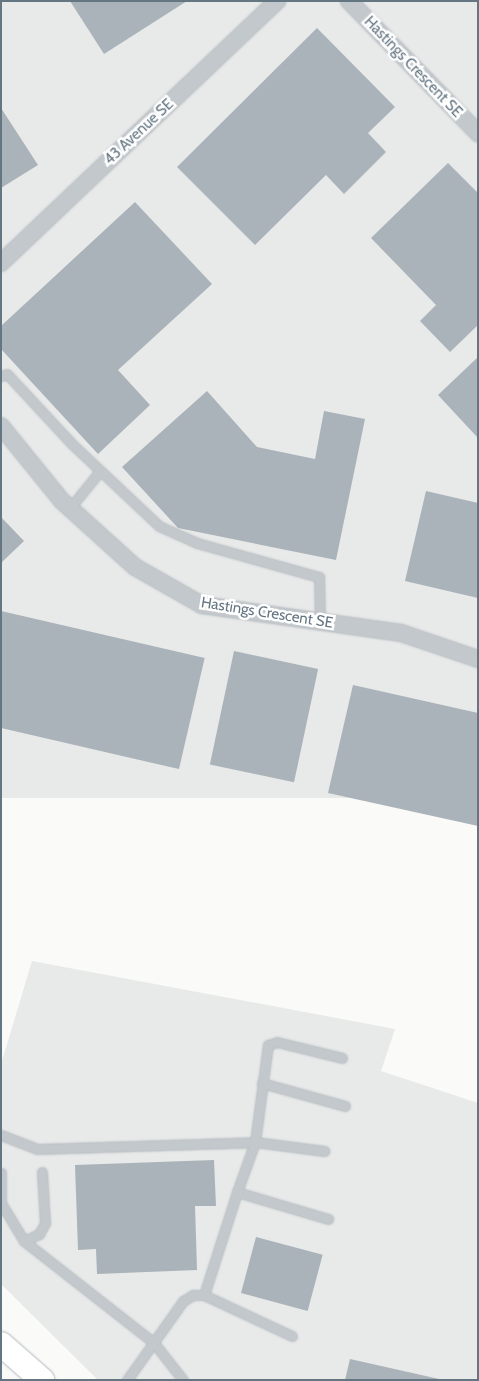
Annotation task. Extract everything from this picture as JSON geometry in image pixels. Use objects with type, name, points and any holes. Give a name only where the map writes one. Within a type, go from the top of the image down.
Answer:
[{"type":"street","name":"43 Avenue SE","points":[[1,263],[277,1]]},
{"type":"street","name":"Hastings Crescent SE","points":[[348,1],[478,133]]},
{"type":"street","name":"Hastings Crescent SE","points":[[1,426],[70,508],[135,567],[202,605],[401,633],[478,659]]},
{"type":"street","points":[[1,1344],[42,1380]]},
{"type":"lane","points":[[1,376],[7,374],[100,471],[159,526],[197,542],[319,577],[320,622]]},
{"type":"lane","points":[[70,508],[100,471]]},
{"type":"lane","points":[[204,1295],[254,1142],[268,1045],[277,1042],[342,1058]]},
{"type":"lane","points":[[262,1083],[345,1106]]},
{"type":"lane","points":[[1,1135],[37,1149],[254,1142],[324,1151]]},
{"type":"lane","points":[[24,1241],[39,1234],[45,1223],[42,1172]]},
{"type":"lane","points":[[1,1173],[1,1203],[24,1241],[154,1343],[183,1380]]},
{"type":"lane","points":[[237,1192],[328,1219]]},
{"type":"lane","points":[[127,1380],[183,1301],[193,1295],[204,1295],[292,1336]]},
{"type":"shaded area","points":[[1,1],[478,1],[478,798],[1,798]]},
{"type":"shaded area","points":[[32,961],[395,1029],[381,1071],[478,1103],[478,1380],[98,1380],[1,1284],[1,1064]]},
{"type":"building","points":[[70,1],[187,1],[104,54]]},
{"type":"building","points":[[317,28],[395,107],[368,133],[386,152],[344,194],[326,175],[255,245],[177,167]]},
{"type":"building","points":[[1,108],[38,165],[1,188]]},
{"type":"building","points":[[448,163],[478,193],[478,325],[450,352],[420,321],[436,305],[371,238]]},
{"type":"building","points":[[135,202],[212,284],[118,370],[150,405],[98,454],[1,349],[1,326]]},
{"type":"building","points":[[478,357],[478,438],[438,395]]},
{"type":"building","points":[[207,391],[257,447],[315,459],[324,411],[365,419],[336,560],[178,528],[122,467]]},
{"type":"building","points":[[426,491],[478,503],[478,598],[405,581]]},
{"type":"building","points":[[1,517],[24,541],[1,563]]},
{"type":"building","points":[[1,611],[205,658],[179,769],[1,728]]},
{"type":"building","points":[[234,651],[318,669],[294,782],[210,764]]},
{"type":"building","points":[[353,685],[478,713],[478,826],[328,793]]},
{"type":"building","points":[[214,1160],[216,1206],[195,1206],[197,1270],[97,1274],[96,1249],[78,1250],[75,1165]]},
{"type":"building","points":[[256,1237],[323,1255],[308,1311],[241,1293]]},
{"type":"building","points":[[350,1359],[439,1379],[439,1380],[345,1380]]}]
